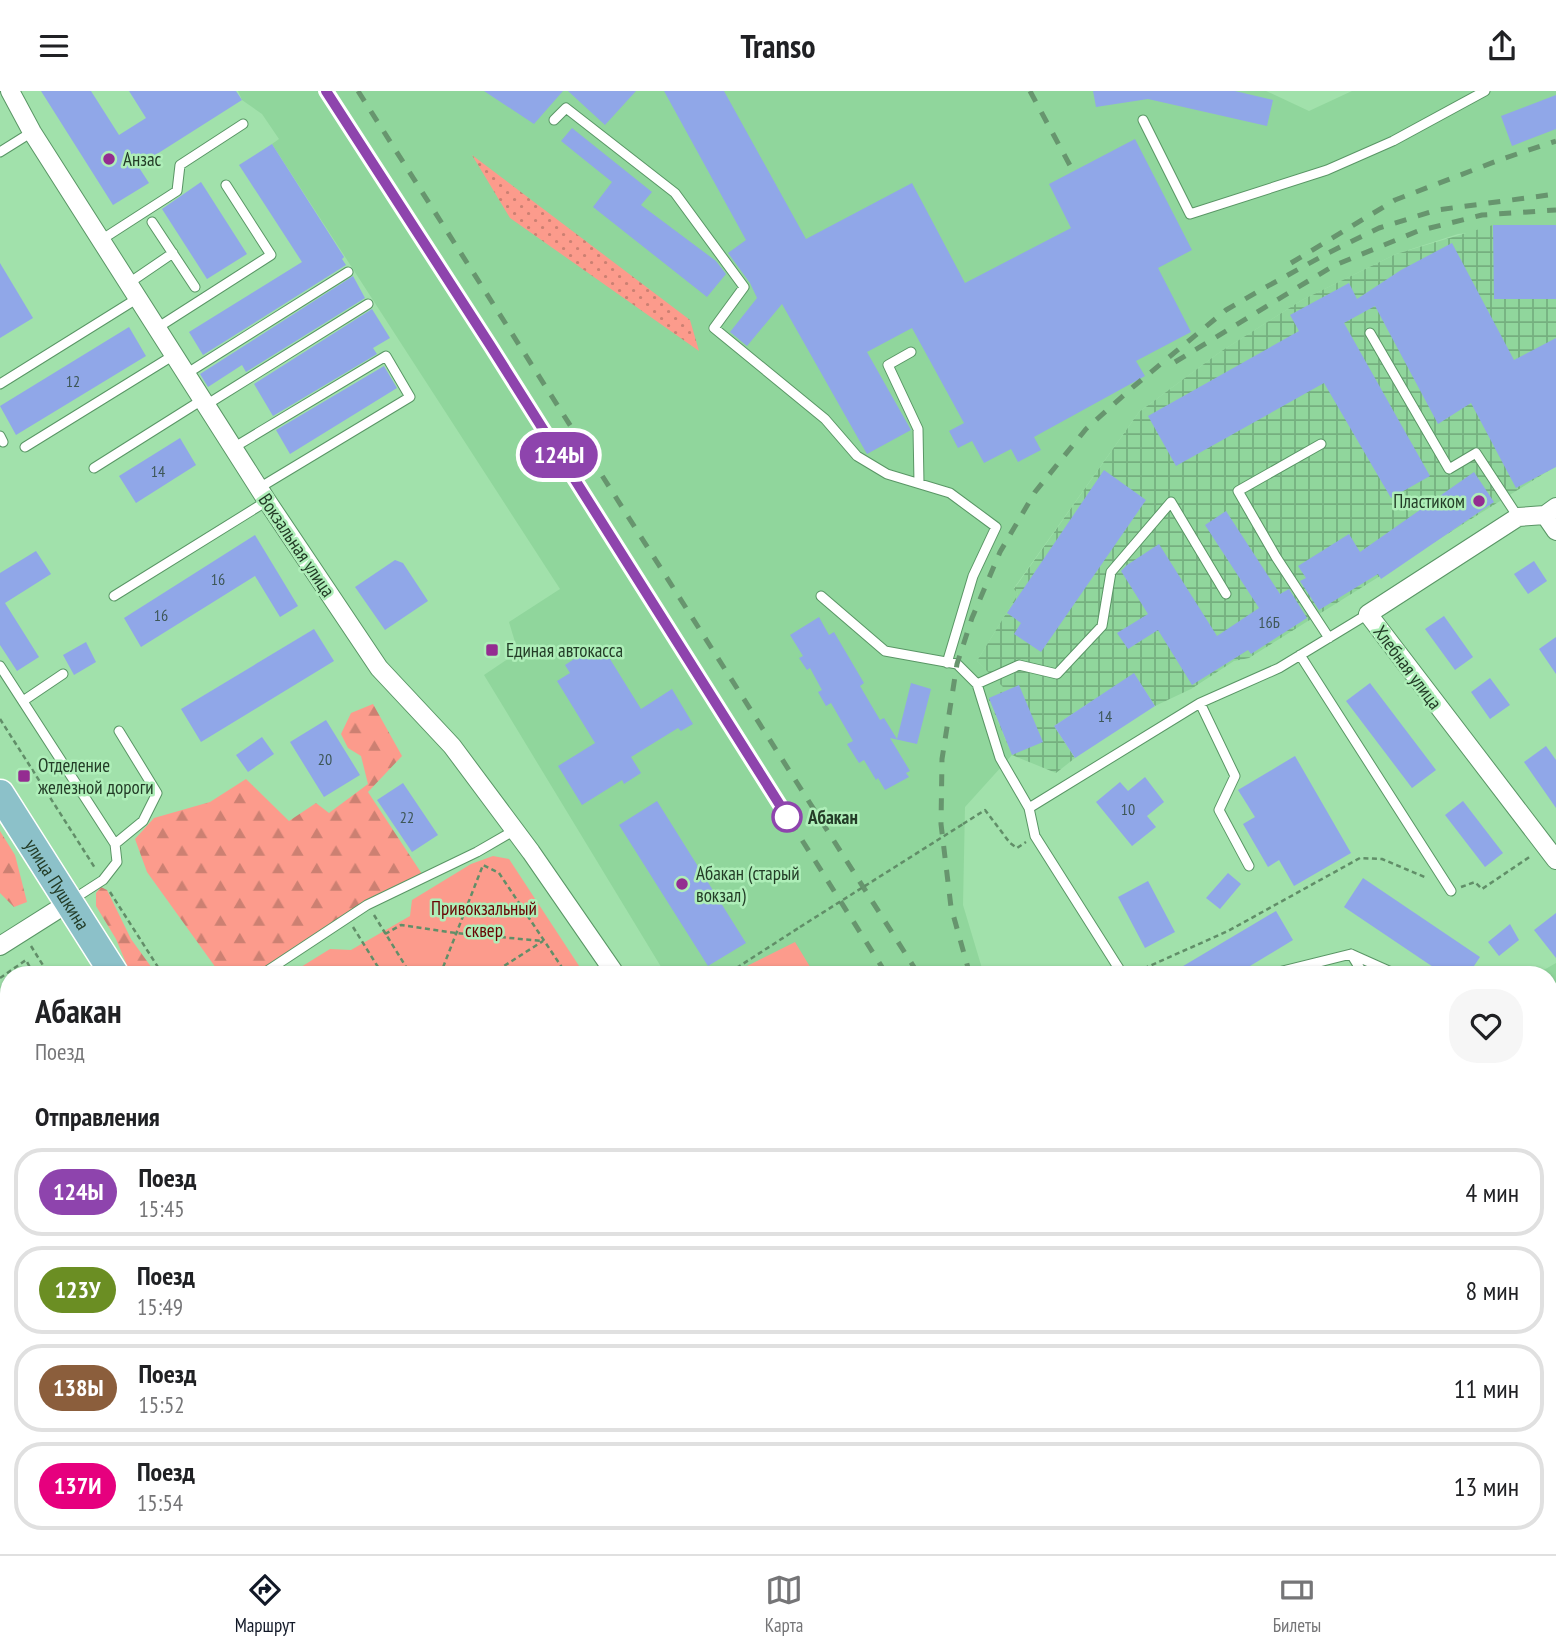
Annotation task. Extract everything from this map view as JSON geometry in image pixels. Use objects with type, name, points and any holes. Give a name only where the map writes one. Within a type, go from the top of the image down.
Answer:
[{"type":"main road","name":"улица Пушкина","points":[[0,794],[109,966]]},
{"type":"street","name":"Вокзальная улица","points":[[10,91],[32,132],[263,495],[379,667],[452,746],[515,829],[610,966]]},
{"type":"street","name":"Хлебная улица","points":[[1550,511],[1518,517],[1368,614],[1551,854]]},
{"type":"street","points":[[1550,511],[1556,531]]},
{"type":"street","points":[[0,946],[68,903]]},
{"type":"lane","points":[[1143,120],[1190,214],[1328,170],[1393,141],[1485,91]]},
{"type":"lane","points":[[554,120],[565,108],[675,193],[744,287],[714,327],[825,419],[857,456],[887,474],[950,492],[996,527],[973,576],[947,663]]},
{"type":"lane","points":[[101,240],[177,191],[180,165],[243,124]]},
{"type":"lane","points":[[0,152],[32,132]]},
{"type":"lane","points":[[157,328],[271,255],[226,185]]},
{"type":"lane","points":[[152,222],[195,287]]},
{"type":"lane","points":[[0,384],[134,290],[173,253]]},
{"type":"lane","points":[[186,374],[348,272]]},
{"type":"lane","points":[[93,468],[368,304]]},
{"type":"lane","points":[[1370,333],[1449,469],[1476,453],[1518,517]]},
{"type":"lane","points":[[911,352],[888,365],[918,429],[919,483]]},
{"type":"lane","points":[[25,447],[174,355]]},
{"type":"lane","points":[[114,596],[410,397],[386,356],[233,448]]},
{"type":"lane","points":[[1321,444],[1238,491],[1276,557],[1329,638]]},
{"type":"lane","points":[[977,684],[1020,665],[1057,674],[1102,626],[1111,572],[1171,502],[1226,594]]},
{"type":"lane","points":[[821,596],[886,651],[957,664],[977,684],[1000,758],[1029,808],[1035,836],[1117,966]]},
{"type":"lane","points":[[1029,808],[1200,703],[1279,668],[1368,614]]},
{"type":"lane","points":[[1300,655],[1451,891]]},
{"type":"lane","points":[[0,666],[116,844],[117,862],[103,880],[68,903]]},
{"type":"lane","points":[[23,701],[63,674]]},
{"type":"lane","points":[[1200,703],[1236,776],[1219,810],[1250,866]]},
{"type":"lane","points":[[116,844],[143,821],[158,793],[119,731]]},
{"type":"lane","points":[[274,966],[367,905],[477,852],[515,829]]},
{"type":"lane","points":[[1303,966],[1351,954],[1378,966]]},
{"type":"lane","points":[[1351,954],[1358,966]]},
{"type":"path","points":[[0,719],[157,966]]},
{"type":"path","points":[[738,966],[985,810],[1010,843],[1017,848],[1035,836]]},
{"type":"path","points":[[1150,966],[1228,931],[1360,858],[1382,859],[1451,891],[1475,882],[1482,890],[1551,854]]},
{"type":"path","points":[[443,966],[483,865],[499,873],[561,966]]},
{"type":"path","points":[[367,905],[405,966]]},
{"type":"path","points":[[346,917],[377,966]]},
{"type":"path","points":[[385,934],[401,925],[543,941]]},
{"type":"path","points":[[22,932],[43,966]]},
{"type":"path","points":[[504,966],[543,941]]},
{"type":"shaded area","points":[[238,91],[1266,91],[1309,111],[1352,91],[1556,91],[1556,225],[1458,234],[1396,254],[1302,300],[1220,352],[1139,412],[1014,588],[1018,594],[977,661],[1007,690],[988,699],[1012,755],[965,807],[963,905],[981,966],[661,966],[484,675],[518,652],[509,622],[560,589],[272,144],[279,139],[262,114],[242,100]]},
{"type":"shaded area","points":[[1493,225],[1556,225],[1556,466],[1249,658],[1234,661],[1191,689],[1155,706],[1134,674],[1054,726],[1075,758],[1056,773],[1012,755],[988,698],[1006,690],[977,661],[1018,594],[1014,589],[1139,412],[1220,352],[1302,300],[1396,254]]},
{"type":"green space","points":[[472,155],[690,320],[699,351],[510,218]]},
{"type":"green space","points":[[373,704],[402,756],[368,792],[422,874],[271,966],[215,966],[147,872],[135,839],[154,818],[210,802],[246,779],[289,821],[316,803],[329,813],[368,784],[361,756],[348,748],[341,734],[351,713]]},
{"type":"green space","points":[[0,831],[15,855],[27,902],[14,907],[0,893]]},
{"type":"green space","name":"Привокзальный сквер","points":[[493,856],[509,859],[579,966],[303,966],[330,949],[351,950],[410,916],[412,900],[471,864]]},
{"type":"green space","points":[[101,887],[107,890],[131,939],[150,966],[127,966],[116,939],[96,906],[96,893]]},
{"type":"green space","points":[[795,942],[810,966],[747,966]]},
{"type":"building","points":[[41,91],[91,91],[119,135],[146,118],[129,91],[236,91],[242,100],[138,166],[149,183],[113,205]]},
{"type":"building","points":[[484,91],[563,91],[534,124]]},
{"type":"building","points":[[568,91],[636,91],[605,125]]},
{"type":"building","points":[[664,91],[724,91],[806,239],[912,183],[965,283],[1071,228],[1049,184],[1135,139],[1192,250],[1158,268],[1191,332],[1136,361],[1145,376],[1034,437],[1041,450],[1018,462],[1011,449],[984,463],[972,441],[958,448],[949,431],[964,423],[912,328],[867,352],[911,430],[867,454],[782,304],[747,346],[730,332],[757,298],[750,283],[728,253],[746,240]]},
{"type":"building","points":[[1093,91],[1235,91],[1273,100],[1267,126],[1148,99],[1096,107]]},
{"type":"building","points":[[1556,95],[1556,129],[1512,146],[1501,116]]},
{"type":"building","points":[[572,128],[652,192],[641,205],[716,261],[726,274],[707,297],[593,207],[612,182],[561,141]]},
{"type":"building","points":[[272,144],[344,257],[342,259],[346,265],[203,355],[189,332],[302,262],[239,165]]},
{"type":"building","points":[[201,182],[247,254],[207,279],[162,209]]},
{"type":"building","points":[[1493,225],[1556,225],[1556,299],[1494,299]]},
{"type":"building","points":[[1452,243],[1514,360],[1556,338],[1556,467],[1516,488],[1471,403],[1438,424],[1375,306],[1344,323],[1430,476],[1391,498],[1324,383],[1176,466],[1148,416],[1299,331],[1290,315],[1349,283],[1357,299],[1401,270]]},
{"type":"building","points":[[0,263],[33,318],[0,338]]},
{"type":"building","points":[[353,276],[365,298],[246,372],[242,365],[208,387],[200,374]]},
{"type":"building","points":[[372,309],[390,338],[373,348],[377,354],[273,416],[254,384]]},
{"type":"building","points":[[129,327],[146,356],[16,435],[0,406]]},
{"type":"building","points":[[384,366],[397,388],[290,454],[276,430]]},
{"type":"building","points":[[180,438],[196,465],[136,503],[119,476]]},
{"type":"building","points":[[1104,470],[1146,500],[1041,652],[1014,634],[1021,623],[1007,613]]},
{"type":"building","points":[[1474,472],[1494,502],[1381,579],[1378,574],[1319,610],[1300,581],[1306,578],[1298,566],[1349,534],[1360,552]]},
{"type":"building","points":[[1226,511],[1280,594],[1289,589],[1307,618],[1251,654],[1248,650],[1192,685],[1158,630],[1128,649],[1117,633],[1148,614],[1121,571],[1159,544],[1217,636],[1259,608],[1205,525]]},
{"type":"building","points":[[255,535],[298,606],[280,617],[255,576],[141,647],[124,618]]},
{"type":"building","points":[[36,551],[51,574],[5,603],[39,657],[17,671],[0,645],[0,573]]},
{"type":"building","points":[[395,560],[403,563],[428,601],[385,630],[355,587]]},
{"type":"building","points":[[1534,561],[1547,581],[1528,594],[1514,574]]},
{"type":"building","points":[[1444,616],[1473,657],[1455,670],[1425,629]]},
{"type":"building","points":[[819,617],[829,635],[834,632],[864,683],[860,686],[880,720],[884,718],[897,739],[911,683],[931,689],[917,744],[890,738],[910,771],[906,773],[909,777],[885,790],[864,760],[859,763],[847,744],[853,741],[831,703],[826,706],[818,692],[822,690],[810,668],[807,670],[799,658],[803,656],[790,635]]},
{"type":"building","points":[[314,629],[334,661],[201,742],[181,709]]},
{"type":"building","points":[[1556,637],[1556,674],[1539,649]]},
{"type":"building","points":[[86,642],[96,662],[74,675],[63,655]]},
{"type":"building","points":[[588,650],[593,658],[605,651],[641,709],[672,689],[693,724],[681,731],[678,728],[631,757],[641,773],[624,784],[622,780],[582,805],[558,766],[595,743],[557,681],[570,673],[565,665]]},
{"type":"building","points":[[1134,673],[1155,706],[1075,758],[1054,726]]},
{"type":"building","points":[[1490,678],[1510,705],[1490,719],[1471,692]]},
{"type":"building","points":[[1370,683],[1436,770],[1412,788],[1346,701]]},
{"type":"building","points":[[1019,685],[1043,742],[1012,755],[989,698]]},
{"type":"building","points":[[326,720],[360,775],[324,797],[290,742]]},
{"type":"building","points":[[262,737],[274,754],[248,772],[236,755]]},
{"type":"building","points":[[1546,746],[1556,760],[1556,808],[1524,762]]},
{"type":"building","points":[[1295,756],[1351,853],[1294,886],[1279,860],[1268,867],[1243,824],[1255,817],[1238,790]]},
{"type":"building","points":[[1145,777],[1164,802],[1147,816],[1156,827],[1132,846],[1096,802],[1120,782],[1128,791]]},
{"type":"building","points":[[403,783],[438,835],[412,852],[377,800]]},
{"type":"building","name":"Абакан (старый вокзал)","points":[[657,801],[746,943],[708,966],[619,825]]},
{"type":"building","points":[[1463,801],[1503,853],[1485,867],[1445,815]]},
{"type":"building","points":[[1228,873],[1241,884],[1220,909],[1206,898]]},
{"type":"building","points":[[1363,878],[1480,957],[1474,966],[1432,966],[1344,907]]},
{"type":"building","points":[[1148,881],[1175,932],[1145,948],[1118,897]]},
{"type":"building","points":[[1276,911],[1293,940],[1250,966],[1183,966]]},
{"type":"building","points":[[1556,913],[1556,958],[1534,930]]},
{"type":"building","points":[[1510,924],[1519,940],[1499,956],[1488,942]]},
{"type":"railway","points":[[326,91],[490,345],[881,966]]},
{"type":"railway","points":[[358,91],[913,966]]},
{"type":"railway","points":[[1030,91],[1073,171]]},
{"type":"railway","points":[[1291,263],[1395,200],[1556,141]]},
{"type":"railway","points":[[967,966],[951,907],[941,824],[942,759],[957,664],[972,618],[1000,552],[1035,492],[1086,429],[1226,310],[1257,292],[1379,228],[1437,210],[1556,194]]},
{"type":"railway","points":[[1175,362],[1333,266],[1418,231],[1482,215],[1556,210]]},
{"type":"train","name":"124Ы","points":[[326,91],[490,345],[790,821]]},
{"type":"place","name":"Анзас","points":[[109,159]]},
{"type":"place","name":"Пластиком","points":[[1479,501]]},
{"type":"place","name":"Единая автокасса","points":[[492,650]]},
{"type":"place","name":"Отделение железной дороги","points":[[24,776]]},
{"type":"place","name":"Абакан","points":[[787,817]]},
{"type":"place","name":"Абакан (старый вокзал)","points":[[682,884]]}]
